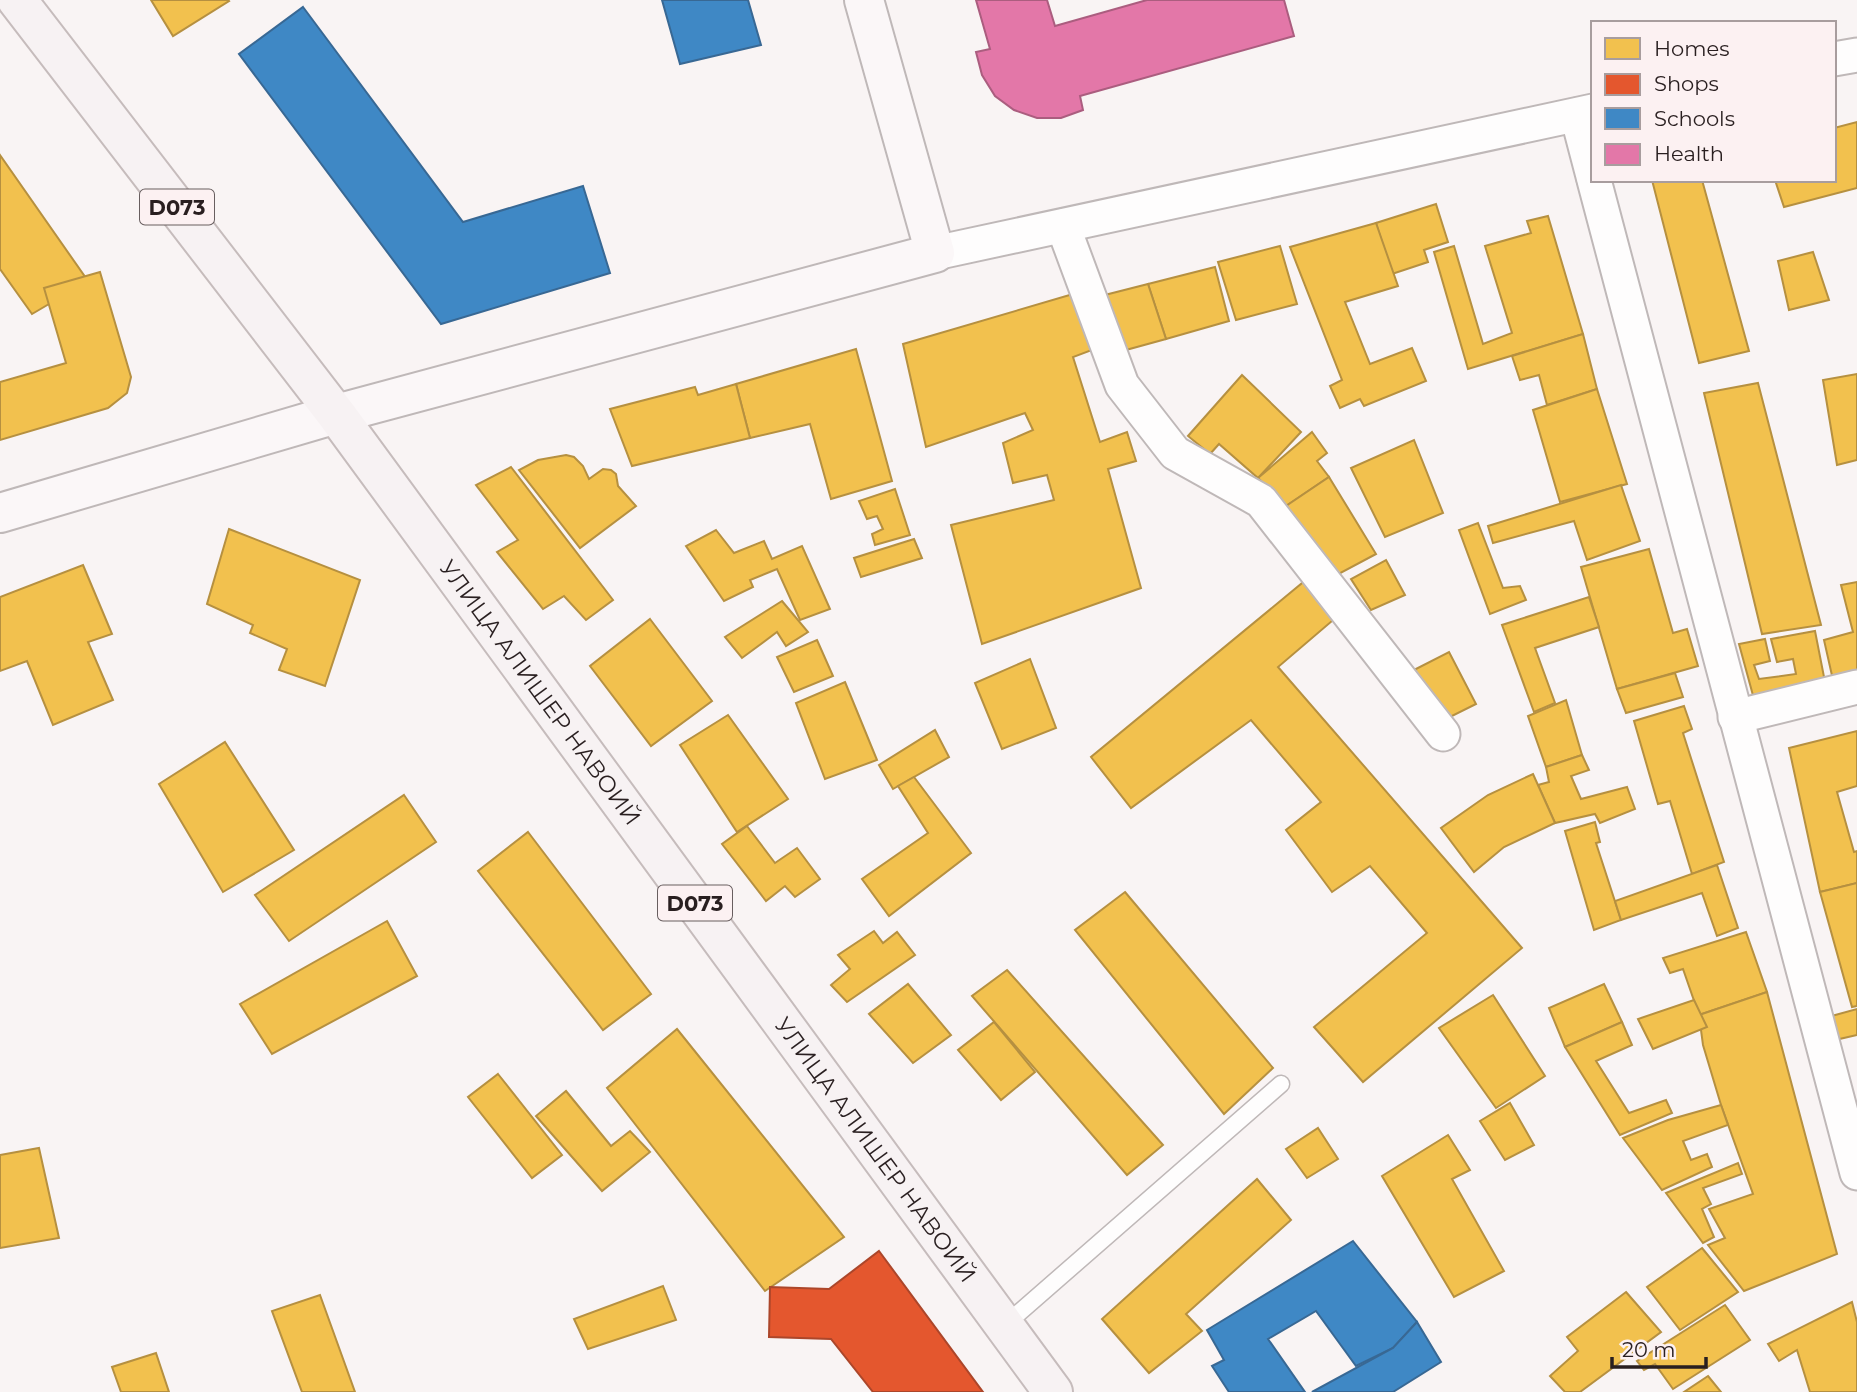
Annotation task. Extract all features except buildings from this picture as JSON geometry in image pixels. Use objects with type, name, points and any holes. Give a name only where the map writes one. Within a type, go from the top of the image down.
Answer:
[{"type":"main road","name":"УЛИЦА АЛИШЕР НАВОИЙ","points":[[17,0],[336,414],[1053,1392]]},
{"type":"main road","points":[[0,513],[336,414],[935,253],[864,0]]},
{"type":"street","points":[[1836,60],[1857,55]]},
{"type":"street","points":[[935,253],[1585,113],[1591,162]]},
{"type":"street","points":[[1594,182],[1735,717],[1847,1101],[1857,1173]]},
{"type":"street","points":[[1063,226],[1122,385],[1175,453],[1261,501],[1443,734]]},
{"type":"street","points":[[1735,717],[1857,687]]},
{"type":"lane","points":[[1005,1325],[1281,1084]]}]
